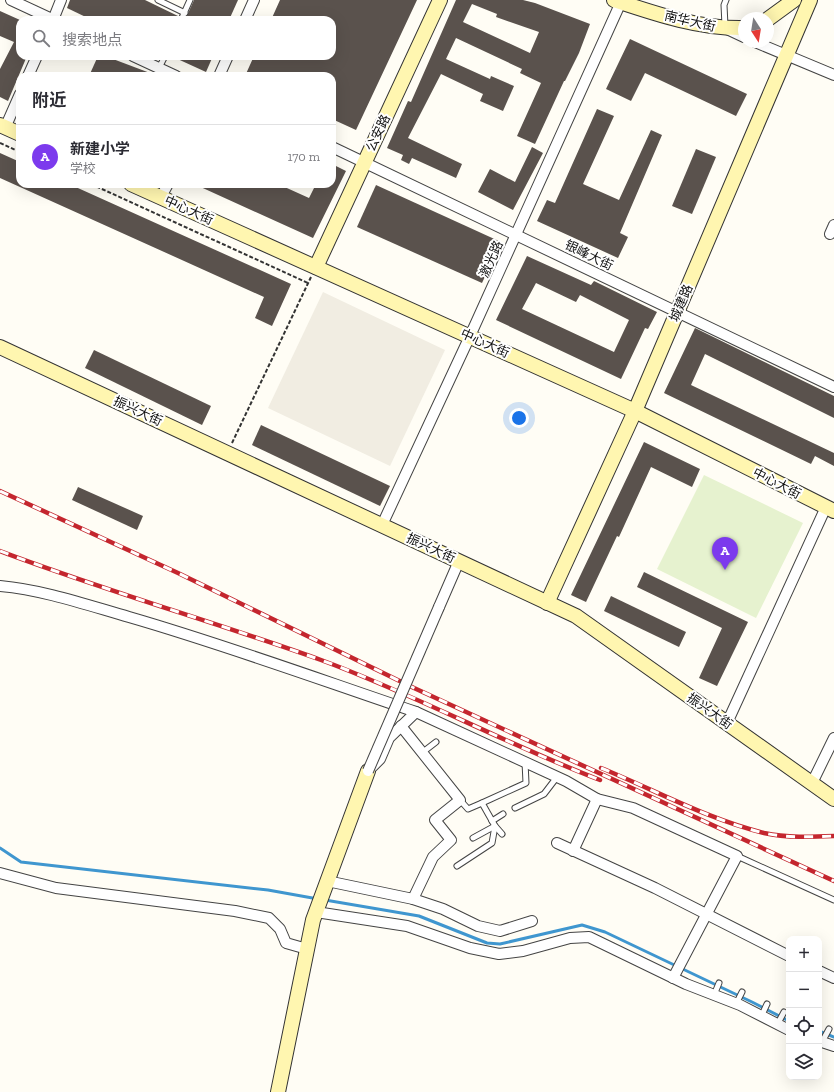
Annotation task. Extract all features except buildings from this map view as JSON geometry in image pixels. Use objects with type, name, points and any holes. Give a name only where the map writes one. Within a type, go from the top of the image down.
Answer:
[{"type":"street","points":[[11,0],[45,16]]},
{"type":"street","points":[[55,16],[61,0]]},
{"type":"street","points":[[247,16],[254,0]]},
{"type":"street","name":"公安路","points":[[316,267],[440,0]]},
{"type":"street","points":[[774,15],[794,0]]},
{"type":"street","name":"城建路","points":[[547,603],[635,410],[810,0]]},
{"type":"street","name":"南华大街","points":[[618,1],[701,25],[725,29],[738,28]]},
{"type":"street","name":"激光路","points":[[382,525],[516,235],[618,1]]},
{"type":"street","points":[[725,29],[738,34]]},
{"type":"street","points":[[768,48],[834,75]]},
{"type":"street","points":[[30,72],[35,60]]},
{"type":"street","points":[[142,60],[168,72]]},
{"type":"street","points":[[221,72],[226,60]]},
{"type":"street","points":[[16,102],[3,126],[16,132]]},
{"type":"street","name":"银峰大街","points":[[336,149],[834,387]]},
{"type":"street","name":"中心大街","points":[[140,188],[635,410],[830,509]]},
{"type":"street","points":[[162,198],[166,188]]},
{"type":"street","name":"振兴大街","points":[[0,347],[576,616],[834,799]]},
{"type":"street","points":[[727,723],[830,509]]},
{"type":"street","points":[[278,1092],[307,948],[319,903],[368,771],[459,561]]},
{"type":"street","points":[[0,586],[18,588],[85,604],[170,629],[416,712],[557,777],[597,799],[633,808],[737,856],[707,916],[673,978]]},
{"type":"street","points":[[368,771],[380,759],[389,738],[416,712]]},
{"type":"street","points":[[401,726],[460,800],[436,820],[451,840],[433,857],[413,899]]},
{"type":"street","points":[[812,783],[834,738]]},
{"type":"street","points":[[573,851],[597,799]]},
{"type":"street","points":[[556,843],[655,888],[707,916],[786,955]]},
{"type":"street","points":[[0,873],[56,888],[235,911],[269,918],[280,929],[286,943],[307,948]]},
{"type":"street","points":[[327,881],[413,899],[443,909],[478,926],[500,931],[532,921]]},
{"type":"street","points":[[319,903],[407,926],[470,948],[499,954],[523,951],[570,938],[589,937],[673,978],[736,1004],[786,1029]]},
{"type":"street","points":[[821,972],[834,978]]},
{"type":"street","points":[[822,1041],[834,1046]]},
{"type":"lane","points":[[158,0],[185,13]]},
{"type":"lane","points":[[183,16],[190,0]]},
{"type":"lane","points":[[725,29],[724,5],[726,0]]},
{"type":"lane","points":[[160,68],[163,60]]},
{"type":"lane","points":[[423,752],[436,742]]},
{"type":"lane","points":[[460,800],[468,809],[526,783],[525,762]]},
{"type":"lane","points":[[515,808],[544,794],[557,777]]},
{"type":"lane","points":[[482,803],[495,826],[502,834]]},
{"type":"lane","points":[[492,821],[503,814]]},
{"type":"lane","points":[[473,838],[495,826]]},
{"type":"lane","points":[[457,866],[492,843],[495,826]]},
{"type":"lane","points":[[737,856],[834,900]]},
{"type":"lane","points":[[714,995],[719,983]]},
{"type":"lane","points":[[736,1004],[742,992]]},
{"type":"lane","points":[[761,1017],[767,1004]]},
{"type":"lane","points":[[777,1025],[784,1012]]},
{"type":"lane","points":[[822,1040],[829,1029]]},
{"type":"path","points":[[0,143],[16,150]]},
{"type":"path","points":[[100,188],[308,283]]},
{"type":"path","points":[[227,453],[316,267]]},
{"type":"green space","points":[[704,475],[803,523],[756,618],[657,569]]},
{"type":"shaded area","points":[[323,292],[445,350],[390,466],[268,408]]},
{"type":"waterway","points":[[0,848],[21,862],[268,890],[318,899]]},
{"type":"waterway","points":[[325,900],[419,916],[487,943],[500,944],[582,925],[605,932],[786,1019]]},
{"type":"waterway","points":[[822,1032],[834,1037]]},
{"type":"railway","points":[[0,491],[178,573],[414,688],[834,881]]},
{"type":"railway","points":[[0,551],[80,580],[321,660],[391,688],[530,751],[600,780]]},
{"type":"railway","points":[[601,768],[702,812],[743,827],[781,836],[834,836]]},
{"type":"place","name":"新建小学","points":[[725,570]]}]
